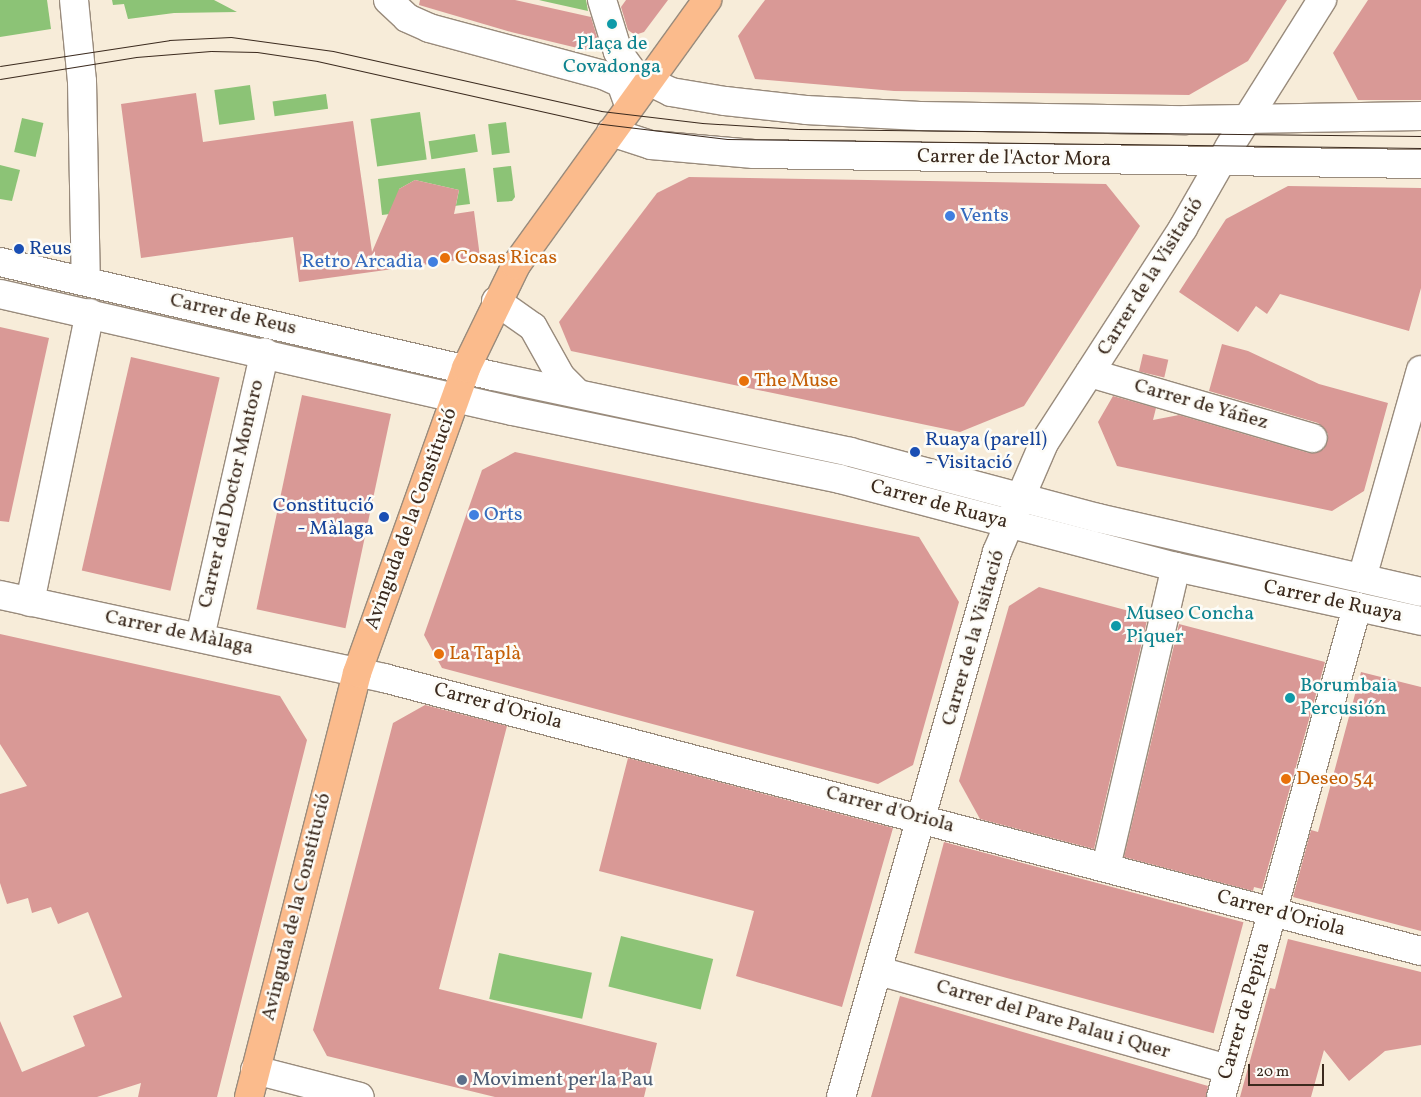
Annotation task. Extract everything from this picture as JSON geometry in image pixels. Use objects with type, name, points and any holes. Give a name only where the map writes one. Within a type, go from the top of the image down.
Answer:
[{"type":"main road","name":"Avinguda de la Constitució","points":[[249,1097],[357,673],[466,368],[496,302],[516,265],[646,81],[707,0]]},
{"type":"street","points":[[74,0],[83,96],[86,281]]},
{"type":"street","points":[[388,0],[407,18],[429,28],[603,75],[621,83],[629,105]]},
{"type":"street","points":[[602,0],[618,52],[634,74],[646,81]]},
{"type":"street","name":"Carrer de la Visitació","points":[[842,1097],[997,552],[1044,443],[1183,228],[1242,128],[1322,0]]},
{"type":"street","points":[[603,75],[616,68],[618,52]]},
{"type":"street","name":"Carrer de l'Actor Mora","points":[[646,81],[671,92],[806,110],[930,116],[1242,128],[1421,116]]},
{"type":"street","name":"Carrer de l'Actor Mora","points":[[611,132],[651,145],[754,154],[1421,164]]},
{"type":"street","name":"Carrer de Reus","points":[[0,262],[466,368]]},
{"type":"street","name":"Carrer de Reus","points":[[0,294],[265,352],[456,397]]},
{"type":"street","points":[[496,302],[533,327],[561,377],[577,394]]},
{"type":"street","points":[[30,602],[90,313]]},
{"type":"street","name":"Carrer del Doctor Montoro","points":[[200,637],[265,352]]},
{"type":"street","name":"Carrer de Ruaya","points":[[466,368],[577,394],[866,456],[1098,518],[1421,592]]},
{"type":"street","points":[[1362,578],[1421,370]]},
{"type":"street","name":"Carrer de Yáñez","points":[[1090,372],[1313,438]]},
{"type":"street","name":"Carrer de Ruaya","points":[[456,397],[840,479],[1176,567],[1421,621]]},
{"type":"street","points":[[1106,867],[1176,567]]},
{"type":"street","name":"Carrer de Màlaga","points":[[0,595],[200,637],[357,673]]},
{"type":"street","name":"Carrer de Pepita","points":[[1221,1097],[1274,912],[1357,607]]},
{"type":"street","name":"Carrer d'Oriola","points":[[357,673],[922,818],[1421,951]]},
{"type":"street","name":"Carrer del Pare Palau i Quer","points":[[879,971],[1228,1070]]},
{"type":"street","points":[[255,1070],[360,1097]]},
{"type":"green space","points":[[0,0],[47,0],[51,29],[0,37]]},
{"type":"green space","points":[[112,0],[214,0],[237,12],[174,13],[128,19],[124,4],[113,5]]},
{"type":"green space","points":[[539,0],[586,0],[588,11],[543,1]]},
{"type":"green space","points":[[250,85],[255,120],[219,125],[214,90]]},
{"type":"green space","points":[[326,94],[328,109],[275,116],[273,102]]},
{"type":"green space","points":[[420,112],[427,160],[377,166],[370,119]]},
{"type":"green space","points":[[22,118],[43,123],[36,157],[14,152]]},
{"type":"green space","points":[[506,122],[510,153],[492,155],[488,124]]},
{"type":"green space","points":[[475,134],[478,152],[431,159],[429,141]]},
{"type":"green space","points":[[0,165],[20,170],[12,201],[0,199]]},
{"type":"green space","points":[[511,166],[515,197],[512,201],[497,202],[493,168]]},
{"type":"green space","points":[[465,168],[470,204],[382,215],[378,179]],"holes":[[[415,180],[459,190],[456,205],[399,189]]]},
{"type":"green space","points":[[621,936],[713,959],[701,1009],[608,986]]},
{"type":"green space","points":[[499,953],[592,973],[582,1019],[489,999]]},
{"type":"building","points":[[420,0],[515,0],[591,17],[600,47],[590,51],[511,32],[419,5]]},
{"type":"building","points":[[626,0],[668,0],[644,32],[635,35],[628,30],[621,7]]},
{"type":"building","points":[[765,0],[1287,0],[1248,61],[1189,95],[894,91],[755,79],[738,36]]},
{"type":"building","points":[[1368,0],[1421,0],[1421,100],[1358,100],[1333,53]]},
{"type":"building","points":[[196,93],[203,142],[353,121],[372,252],[399,189],[415,180],[459,190],[454,214],[474,211],[480,257],[299,282],[293,237],[141,258],[121,104]]},
{"type":"building","points":[[689,177],[1106,184],[1140,226],[1024,406],[960,432],[571,351],[559,322],[657,193]]},
{"type":"building","points":[[1288,186],[1421,188],[1421,288],[1409,331],[1280,294],[1267,314],[1256,306],[1238,332],[1179,292],[1226,219]]},
{"type":"building","points":[[0,327],[49,338],[9,522],[0,521]]},
{"type":"building","points":[[1222,344],[1248,351],[1319,384],[1388,403],[1364,491],[1332,511],[1117,466],[1098,422],[1113,396],[1156,408],[1153,420],[1179,415],[1309,453],[1324,449],[1328,434],[1318,423],[1209,391]]},
{"type":"building","points":[[1143,354],[1168,360],[1164,377],[1139,372]]},
{"type":"building","points":[[131,357],[220,377],[170,591],[82,570]]},
{"type":"building","points":[[302,395],[391,414],[345,628],[256,609]]},
{"type":"building","points":[[515,452],[919,537],[959,602],[913,765],[878,784],[442,668],[424,635],[482,470]]},
{"type":"building","points":[[1039,587],[1148,616],[1094,849],[980,819],[959,781],[1009,606]]},
{"type":"building","points":[[1179,624],[1325,662],[1262,889],[1254,887],[1253,891],[1124,857]]},
{"type":"building","points":[[0,634],[280,696],[307,740],[217,1097],[138,1097],[141,1083],[97,1097],[0,1097],[0,1021],[22,1072],[85,1046],[73,1016],[122,997],[88,912],[58,924],[51,907],[32,913],[28,898],[7,904],[0,883],[0,794],[27,786],[0,744]]},
{"type":"building","points":[[1361,672],[1421,687],[1421,931],[1293,897],[1311,830],[1318,832]]},
{"type":"building","points":[[425,705],[507,726],[439,989],[657,1043],[644,1097],[495,1097],[327,1056],[313,1030],[393,723]]},
{"type":"building","points":[[628,758],[893,828],[842,1007],[736,976],[754,911],[599,871]]},
{"type":"building","points":[[944,842],[1243,922],[1214,1033],[914,953]]},
{"type":"building","points":[[1288,939],[1421,972],[1421,1045],[1385,1051],[1349,1081],[1324,1050],[1311,1097],[1240,1097],[1270,988],[1275,989]]},
{"type":"building","points":[[900,996],[1208,1086],[1206,1097],[871,1097]]},
{"type":"tram line","points":[[0,66],[169,40],[231,37],[333,51],[601,111],[702,123],[798,129],[1421,136]]},
{"type":"tram line","points":[[0,79],[136,57],[211,51],[257,52],[317,61],[594,123],[727,139],[1421,148]]},
{"type":"place","name":"Plaça de Covadonga","points":[[612,24]]},
{"type":"place","name":"Vents","points":[[950,216]]},
{"type":"place","name":"Reus","points":[[19,249]]},
{"type":"place","name":"Cosas Ricas","points":[[445,258]]},
{"type":"place","name":"Retro Arcadia","points":[[433,262]]},
{"type":"place","name":"The Muse","points":[[744,381]]},
{"type":"place","name":"Ruaya (parell) - Visitació","points":[[915,452]]},
{"type":"place","name":"Orts","points":[[474,515]]},
{"type":"place","name":"Constitució - Màlaga","points":[[384,517]]},
{"type":"place","name":"Museo Concha Piquer","points":[[1116,626]]},
{"type":"place","name":"La Taplà","points":[[439,654]]},
{"type":"place","name":"Borumbaia Percusión","points":[[1290,698]]},
{"type":"place","name":"Deseo 54","points":[[1286,779]]},
{"type":"place","name":"Moviment per la Pau","points":[[462,1080]]}]
